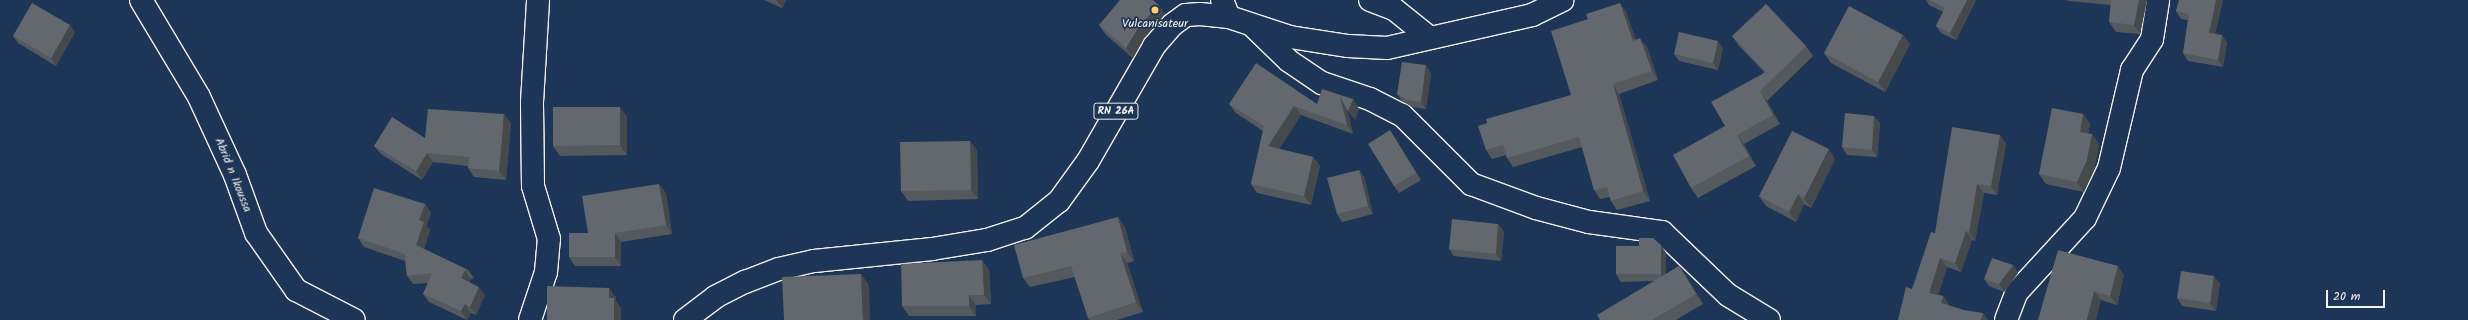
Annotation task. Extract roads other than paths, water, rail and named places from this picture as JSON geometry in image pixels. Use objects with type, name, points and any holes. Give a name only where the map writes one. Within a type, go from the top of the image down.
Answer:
[{"type":"street","name":"Abrid n Ikoussa","points":[[141,0],[199,97],[235,175],[256,233],[296,290],[354,320]]},
{"type":"street","points":[[530,320],[546,272],[549,239],[533,186],[532,102],[538,0]]},
{"type":"street","points":[[1370,0],[1394,9],[1430,38]]},
{"type":"street","name":"RN 26A","points":[[685,320],[715,297],[745,282],[779,269],[814,261],[987,240],[1025,228],[1059,201],[1088,161],[1154,46],[1172,25],[1186,15],[1200,14],[1226,8],[1253,26],[1290,36],[1348,46],[1387,48],[1532,15],[1563,0]]},
{"type":"street","points":[[2006,320],[2018,292],[2085,218],[2109,168],[2132,70],[2152,40],[2158,0]]},
{"type":"street","points":[[1253,26],[1289,61],[1322,83],[1370,99],[1402,115],[1471,184],[1536,208],[1589,222],[1662,232],[1728,295],[1769,320]]},
{"type":"place","name":"Vulcanisateur","points":[[1155,10]]}]
